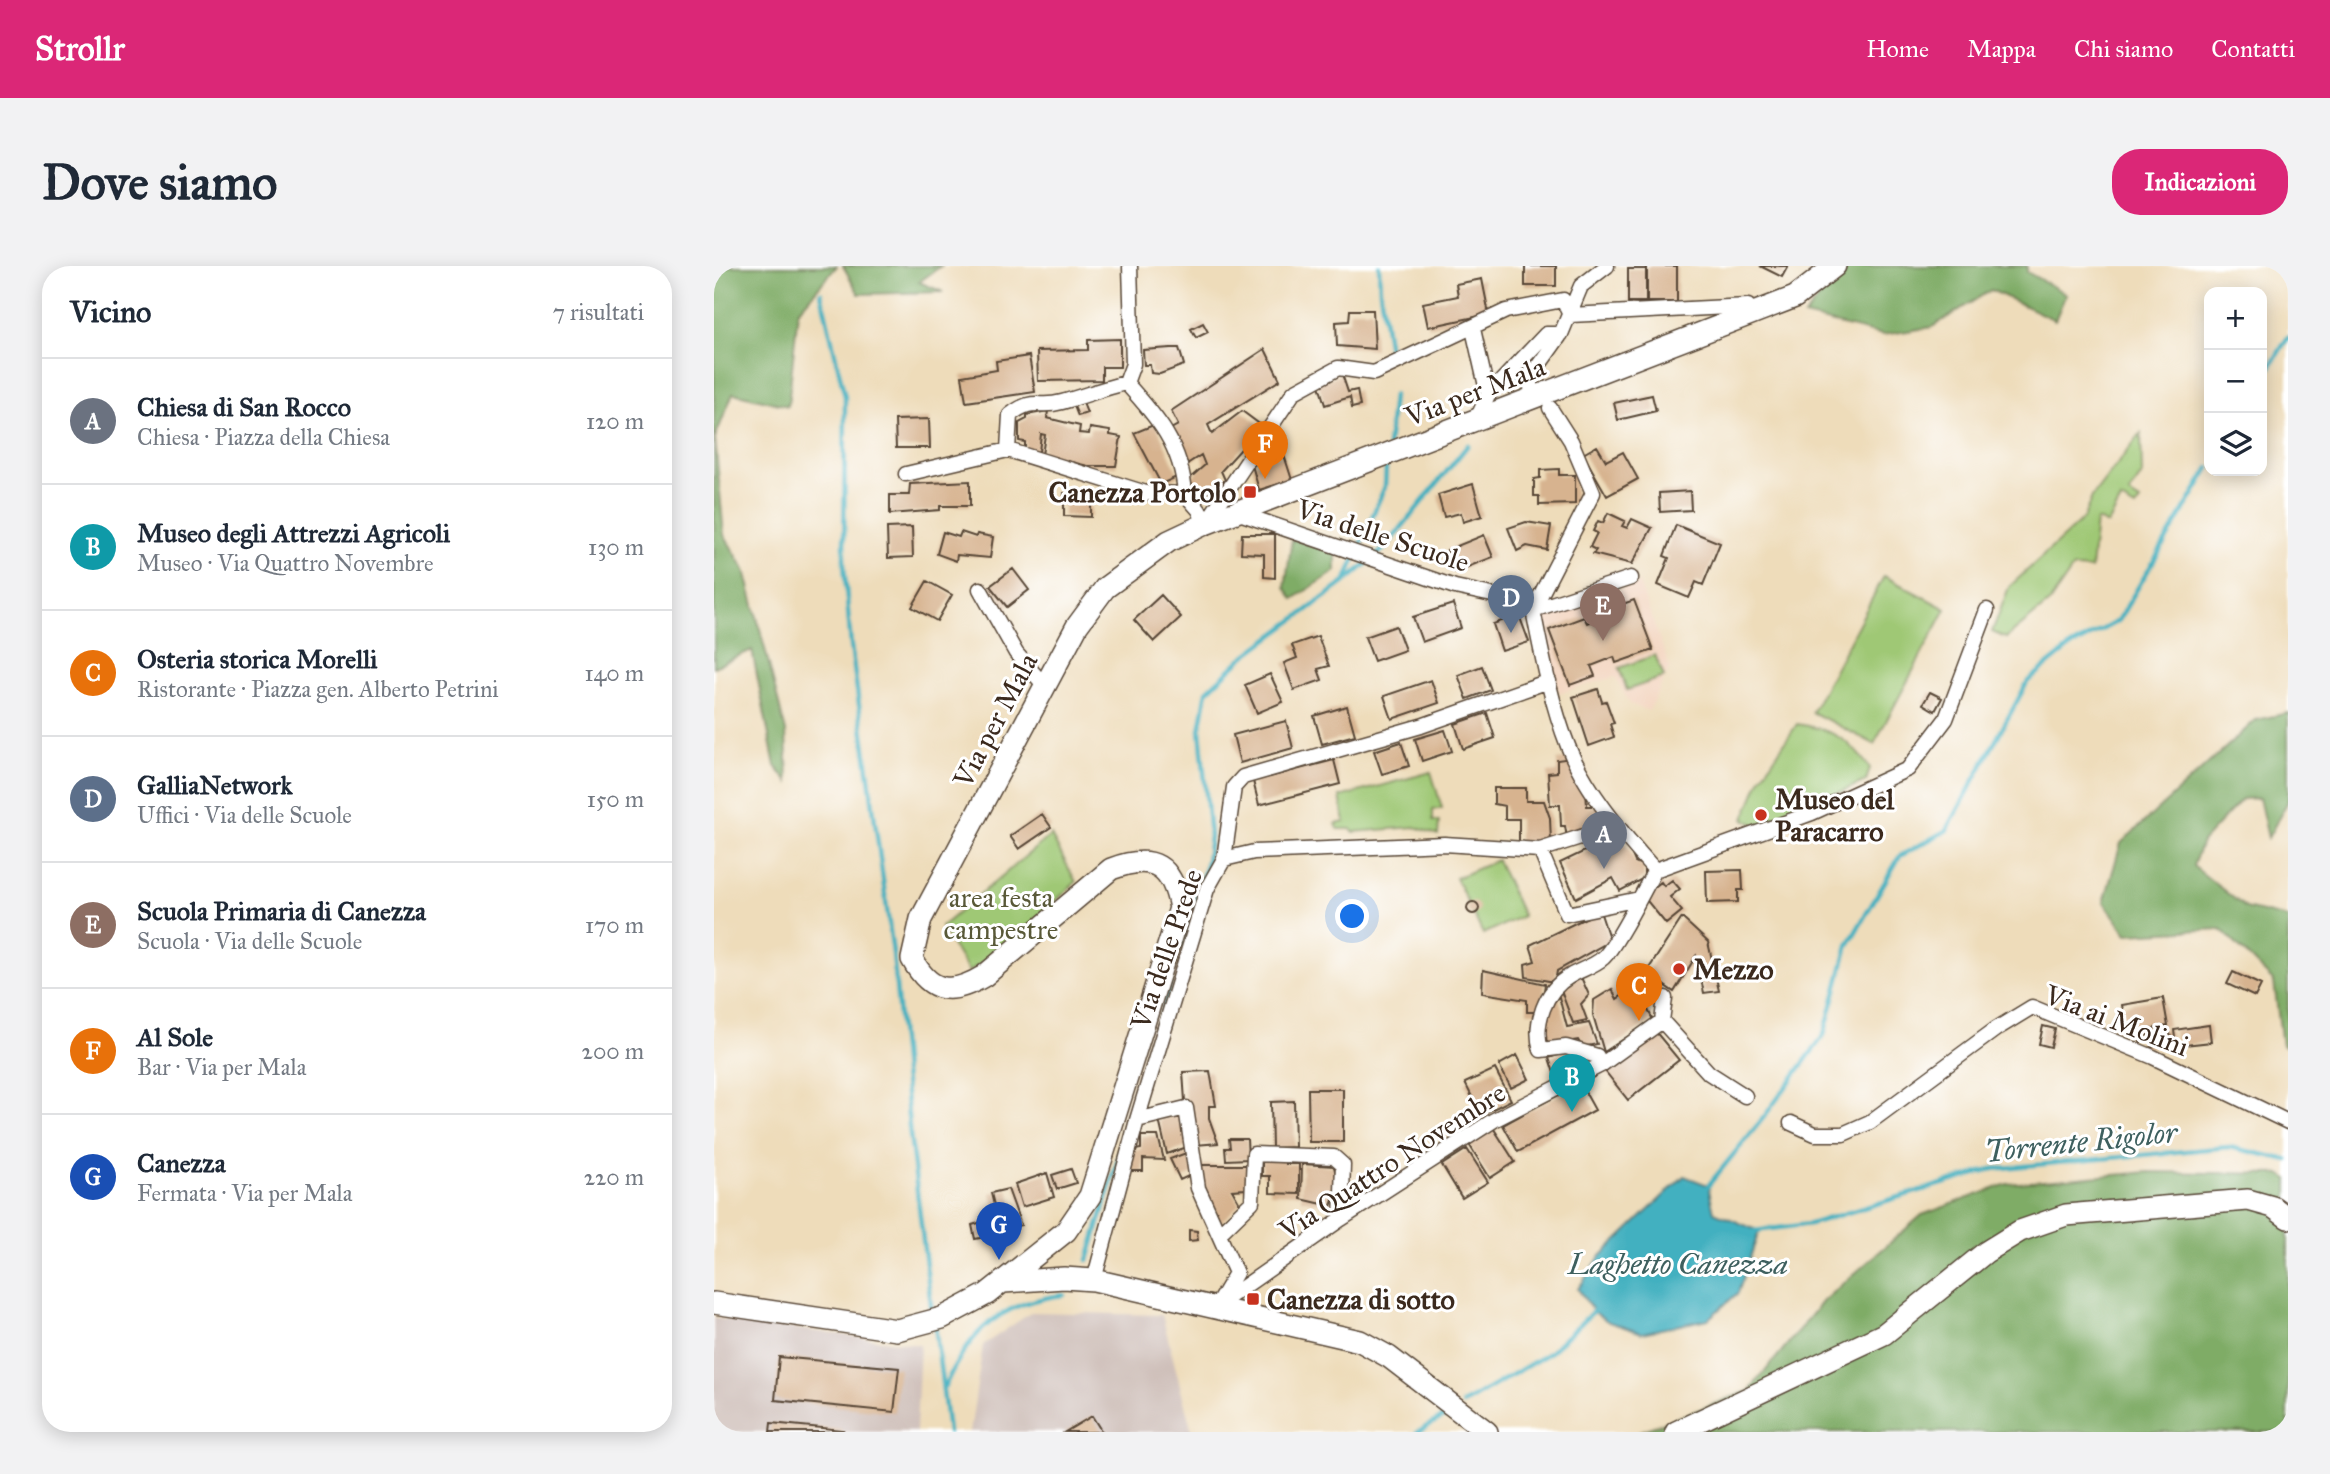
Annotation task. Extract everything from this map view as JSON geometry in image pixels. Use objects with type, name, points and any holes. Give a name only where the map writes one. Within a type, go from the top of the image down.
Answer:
[{"type":"main road","name":"Via per Mala","points":[[1050,1244],[1066,1231],[1090,1196],[1180,908],[1175,882],[1163,869],[1150,862],[1131,862],[1111,869],[984,976],[964,988],[947,990],[931,983],[920,974],[912,959],[914,940],[921,919],[1044,685],[1077,626],[1105,588],[1169,541],[1205,524],[1795,297],[1835,266]]},
{"type":"main road","points":[[1676,1432],[1884,1334],[1986,1252],[2020,1231],[2066,1215],[2248,1200],[2273,1207],[2288,1218]]},
{"type":"main road","points":[[714,1303],[897,1330],[932,1322],[1004,1282],[1050,1244],[1064,1278]]},
{"type":"main road","points":[[1004,1282],[1064,1278],[1094,1280],[1339,1334],[1360,1341],[1388,1357],[1487,1432]]},
{"type":"street","points":[[1126,383],[1133,364],[1130,266]]},
{"type":"street","points":[[1531,388],[1531,376],[1561,334],[1581,286],[1607,266]]},
{"type":"street","points":[[1205,524],[1294,392],[1338,368],[1374,373],[1473,329],[1506,311],[1563,300],[1570,315]]},
{"type":"street","points":[[1570,315],[1720,306],[1748,306],[1754,313]]},
{"type":"street","points":[[1473,329],[1488,395]]},
{"type":"street","points":[[1476,421],[1488,395],[1546,334],[1561,334]]},
{"type":"street","points":[[1008,450],[1010,415],[1026,403],[1059,403],[1126,383]]},
{"type":"street","points":[[1126,383],[1163,423],[1184,476],[1185,494],[1199,510],[1205,524]]},
{"type":"street","points":[[1550,408],[1572,441],[1593,493],[1533,610],[1549,681],[1568,748],[1615,826],[1655,870]]},
{"type":"street","points":[[906,474],[1008,450],[1146,493],[1185,494]]},
{"type":"street","name":"Via delle Scuole","points":[[1235,512],[1386,561],[1455,587],[1520,601],[1533,610]]},
{"type":"street","points":[[1533,610],[1631,578]]},
{"type":"street","points":[[980,589],[1016,653],[1044,685]]},
{"type":"street","points":[[1601,1065],[1597,1056],[1578,1049],[1541,1050],[1537,1037],[1540,1019],[1549,995],[1566,977],[1604,957],[1655,870],[1812,813],[1908,769],[1946,719],[1987,610]]},
{"type":"street","points":[[1224,859],[1234,787],[1242,777],[1421,726],[1549,681]]},
{"type":"street","points":[[1615,826],[1540,850],[1567,914],[1639,898]]},
{"type":"street","name":"Via delle Prede","points":[[1094,1280],[1137,1120],[1207,888],[1224,859],[1254,852],[1444,844],[1540,850]]},
{"type":"street","points":[[1665,998],[1662,1021],[1709,1073],[1745,1096]]},
{"type":"street","name":"Via ai Molini","points":[[1791,1123],[1815,1134],[1843,1134],[1870,1122],[1996,1029],[2032,1007],[2152,1057],[2288,1122]]},
{"type":"street","name":"Via Quattro Novembre","points":[[1215,1307],[1340,1219],[1494,1120],[1601,1065],[1662,1021]]},
{"type":"street","points":[[1137,1120],[1186,1108],[1198,1188],[1236,1273],[1215,1307]]},
{"type":"street","points":[[1220,1233],[1252,1202],[1254,1154],[1334,1157],[1343,1165],[1340,1219]]},
{"type":"shaded area","points":[[1639,583],[1670,667],[1649,711],[1630,704],[1615,677],[1559,693],[1539,616]]},
{"type":"shaded area","points":[[1032,1312],[1162,1315],[1192,1432],[970,1432],[983,1345]]},
{"type":"shaded area","points":[[714,1318],[920,1345],[916,1432],[714,1432]]},
{"type":"green space","points":[[714,266],[837,266],[798,311],[788,406],[733,393],[715,438],[724,535],[745,570],[786,732],[788,782],[775,766],[752,650],[714,667]]},
{"type":"green space","points":[[843,266],[941,266],[919,282],[943,292],[859,294]]},
{"type":"green space","points":[[1845,266],[2027,266],[2027,272],[2066,294],[2055,320],[1991,290],[1932,327],[1883,335],[1804,316]]},
{"type":"green space","points":[[2141,433],[2142,475],[2129,494],[2140,501],[2135,508],[2121,500],[2108,524],[2096,520],[2091,569],[2073,568],[2049,603],[2006,638],[1992,632],[2009,587],[2083,519],[2092,497]]},
{"type":"green space","points":[[1292,539],[1336,553],[1336,571],[1293,599],[1285,587]]},
{"type":"green space","points":[[1884,576],[1946,609],[1874,744],[1812,712]]},
{"type":"green space","points":[[1655,655],[1664,677],[1627,690],[1619,668]]},
{"type":"green space","points":[[2288,713],[2288,801],[2268,838],[2259,798],[2242,799],[2202,842],[2193,866],[2246,908],[2288,918],[2288,1047],[2282,1045],[2274,982],[2221,929],[2127,934],[2104,902],[2121,843],[2256,720]]},
{"type":"green space","points":[[1797,724],[1830,732],[1847,743],[1870,768],[1866,781],[1758,826],[1744,819],[1760,780]]},
{"type":"green space","points":[[1431,772],[1442,808],[1433,810],[1433,821],[1439,821],[1438,835],[1415,827],[1353,832],[1351,829],[1338,829],[1336,824],[1345,822],[1340,797]]},
{"type":"green space","name":"area festa campestre","points":[[1051,835],[1076,882],[1019,935],[969,972],[941,927]]},
{"type":"green space","points":[[1497,860],[1523,916],[1483,934],[1456,878]]},
{"type":"green space","points":[[2149,1172],[2280,1174],[2288,1179],[2288,1432],[1638,1432],[1749,1391],[1823,1301],[1922,1215],[2007,1184]]},
{"type":"water","name":"Laghetto Canezza","points":[[1684,1176],[1708,1185],[1714,1212],[1759,1231],[1738,1293],[1708,1319],[1642,1333],[1609,1322],[1594,1312],[1578,1289],[1600,1257]]},
{"type":"building","points":[[1525,266],[1556,266],[1556,286],[1525,286]]},
{"type":"building","points":[[1647,266],[1677,266],[1677,302],[1647,302]]},
{"type":"building","points":[[1760,266],[1788,266],[1782,277]]},
{"type":"building","points":[[1628,269],[1646,269],[1646,302],[1628,302]]},
{"type":"building","points":[[1482,279],[1489,314],[1428,327],[1423,303],[1458,296],[1456,284]]},
{"type":"building","points":[[1350,310],[1373,310],[1375,349],[1337,346],[1336,322],[1349,321]]},
{"type":"building","points":[[1203,323],[1208,332],[1196,338],[1191,329]]},
{"type":"building","points":[[1120,339],[1120,367],[1102,367],[1102,380],[1038,381],[1037,351],[1088,350],[1088,340]]},
{"type":"building","points":[[1179,348],[1184,365],[1160,374],[1151,373],[1150,365],[1144,365],[1143,350]]},
{"type":"building","points":[[1265,349],[1280,380],[1208,425],[1212,434],[1242,411],[1262,426],[1221,471],[1225,480],[1199,499],[1189,479],[1205,465],[1201,455],[1187,464],[1171,429],[1178,425],[1171,411]]},
{"type":"building","points":[[1029,356],[1035,392],[966,402],[962,376],[997,370],[996,361]]},
{"type":"building","points":[[1342,374],[1348,392],[1357,390],[1360,406],[1352,408],[1350,397],[1325,405],[1318,382]]},
{"type":"building","points":[[1652,395],[1656,411],[1618,420],[1614,403]]},
{"type":"building","points":[[1083,403],[1087,413],[1078,416],[1074,406]]},
{"type":"building","points":[[1048,411],[1047,418],[1080,426],[1079,433],[1089,434],[1090,428],[1110,431],[1110,435],[1121,437],[1116,466],[1088,466],[1042,455],[1045,435],[1041,434],[1039,452],[1025,450],[1025,442],[1019,441],[1019,423],[1027,419],[1027,415]]},
{"type":"building","points":[[929,419],[930,448],[896,448],[895,420]]},
{"type":"building","points":[[1156,424],[1179,476],[1161,484],[1134,433]]},
{"type":"building","points":[[1597,446],[1606,461],[1623,452],[1638,479],[1607,496],[1583,454]]},
{"type":"building","points":[[1284,455],[1292,480],[1259,490],[1252,465]]},
{"type":"building","points":[[1559,469],[1559,475],[1575,475],[1575,504],[1539,505],[1539,496],[1534,496],[1534,479],[1540,478],[1540,470]]},
{"type":"building","points":[[970,481],[970,506],[940,506],[940,510],[890,514],[890,495],[909,495],[910,484]]},
{"type":"building","points":[[1473,484],[1482,516],[1463,522],[1461,513],[1444,517],[1438,495]]},
{"type":"building","points":[[1690,491],[1691,510],[1660,512],[1659,493]]},
{"type":"building","points":[[1064,493],[1091,493],[1091,517],[1064,516]]},
{"type":"building","points":[[1608,513],[1625,521],[1622,526],[1627,528],[1632,519],[1652,528],[1632,564],[1593,554],[1596,550],[1590,547],[1597,533],[1593,531],[1598,521],[1603,523]]},
{"type":"building","points":[[1526,522],[1551,526],[1547,550],[1527,546],[1517,551],[1508,528]]},
{"type":"building","points":[[1676,525],[1720,543],[1703,585],[1696,582],[1689,598],[1658,585],[1669,558],[1664,556]]},
{"type":"building","points":[[912,527],[913,557],[888,558],[887,528]]},
{"type":"building","points":[[943,532],[959,537],[961,532],[976,537],[977,534],[993,537],[990,558],[957,555],[956,561],[937,554]]},
{"type":"building","points":[[1242,534],[1275,534],[1275,578],[1264,577],[1264,554],[1241,553]]},
{"type":"building","points":[[1484,535],[1493,557],[1455,572],[1447,550]]},
{"type":"building","points":[[1013,569],[1029,590],[1007,607],[990,586]]},
{"type":"building","points":[[927,581],[952,595],[937,621],[912,607]]},
{"type":"building","points":[[1161,595],[1181,617],[1154,642],[1134,620]]},
{"type":"building","points":[[1634,600],[1653,650],[1616,663],[1614,657],[1591,666],[1595,676],[1570,685],[1549,630],[1584,617],[1587,623],[1599,618],[1597,613]]},
{"type":"building","points":[[1453,604],[1461,628],[1422,642],[1413,617]]},
{"type":"building","points":[[1519,615],[1529,642],[1502,651],[1493,624]]},
{"type":"building","points":[[1396,626],[1405,650],[1374,661],[1365,637]]},
{"type":"building","points":[[1318,636],[1329,666],[1318,669],[1322,680],[1294,690],[1284,663],[1297,658],[1292,645]]},
{"type":"building","points":[[1482,666],[1491,690],[1467,699],[1458,675]]},
{"type":"building","points":[[1270,674],[1283,702],[1257,713],[1245,685]]},
{"type":"building","points":[[1431,680],[1439,703],[1392,719],[1384,696]]},
{"type":"building","points":[[1598,689],[1602,702],[1606,701],[1614,723],[1610,724],[1614,737],[1589,746],[1573,697]]},
{"type":"building","points":[[1930,692],[1942,698],[1935,711],[1923,704]]},
{"type":"building","points":[[1347,706],[1355,735],[1322,744],[1314,716]]},
{"type":"building","points":[[1487,713],[1495,738],[1463,749],[1455,724]]},
{"type":"building","points":[[1286,721],[1293,748],[1240,763],[1233,735]]},
{"type":"building","points":[[1445,730],[1452,751],[1422,761],[1415,739]]},
{"type":"building","points":[[1401,742],[1409,766],[1382,774],[1374,751]]},
{"type":"building","points":[[1571,758],[1586,791],[1587,806],[1599,806],[1608,823],[1567,838],[1565,826],[1561,826],[1560,805],[1550,805],[1548,773],[1557,772],[1557,760]]},
{"type":"building","points":[[1334,760],[1340,784],[1259,805],[1253,781]]},
{"type":"building","points":[[1494,788],[1526,788],[1526,801],[1544,801],[1550,818],[1551,843],[1519,843],[1519,819],[1505,819],[1505,806],[1494,804]]},
{"type":"building","points":[[1042,814],[1051,827],[1019,849],[1010,836]]},
{"type":"building","points":[[1610,839],[1613,843],[1620,840],[1629,848],[1635,862],[1644,866],[1644,878],[1620,891],[1613,878],[1576,898],[1560,863]]},
{"type":"building","points":[[1742,870],[1743,890],[1738,890],[1738,902],[1707,903],[1706,871]]},
{"type":"building","points":[[1672,880],[1680,889],[1670,897],[1682,911],[1666,924],[1643,896],[1661,882],[1664,886]]},
{"type":"building","points":[[1473,902],[1479,908],[1473,914],[1467,908]]},
{"type":"building","points":[[1600,911],[1610,941],[1557,971],[1555,982],[1526,977],[1525,964],[1535,961],[1530,945]]},
{"type":"building","points":[[1682,918],[1708,942],[1719,991],[1704,993],[1696,956],[1674,992],[1646,973]]},
{"type":"building","points":[[1483,970],[1545,984],[1541,1012],[1527,1012],[1527,1000],[1482,993]]},
{"type":"building","points":[[2233,972],[2261,985],[2255,997],[2227,984]]},
{"type":"building","points":[[1580,975],[1589,995],[1581,1004],[1587,1020],[1573,1023],[1560,988]]},
{"type":"building","points":[[1636,986],[1653,1020],[1604,1052],[1593,1015],[1594,1000],[1612,989],[1617,999]]},
{"type":"building","points":[[1559,997],[1567,1027],[1589,1023],[1597,1044],[1582,1047],[1578,1040],[1547,1045],[1543,1028],[1550,1000]]},
{"type":"building","points":[[2163,998],[2168,1026],[2127,1033],[2122,1005]]},
{"type":"building","points":[[2209,1025],[2211,1042],[2176,1046],[2174,1030]]},
{"type":"building","points":[[2043,1026],[2055,1029],[2051,1047],[2039,1044]]},
{"type":"building","points":[[2168,1028],[2172,1040],[2143,1050],[2139,1038]]},
{"type":"building","points":[[1655,1031],[1679,1060],[1628,1100],[1605,1071]]},
{"type":"building","points":[[1570,1051],[1577,1072],[1556,1079],[1549,1058]]},
{"type":"building","points":[[1517,1055],[1529,1079],[1511,1088],[1499,1065]]},
{"type":"building","points":[[1578,1055],[1591,1056],[1591,1071],[1577,1070]]},
{"type":"building","points":[[1495,1069],[1511,1100],[1481,1115],[1465,1083]]},
{"type":"building","points":[[1210,1071],[1216,1106],[1209,1106],[1209,1118],[1218,1143],[1196,1145],[1189,1101],[1185,1101],[1183,1072]]},
{"type":"building","points":[[1580,1083],[1595,1110],[1518,1152],[1503,1125]]},
{"type":"building","points":[[1308,1089],[1343,1089],[1343,1142],[1309,1142]]},
{"type":"building","points":[[1294,1101],[1295,1147],[1272,1148],[1271,1102]]},
{"type":"building","points":[[1184,1113],[1190,1146],[1167,1154],[1159,1120]]},
{"type":"building","points":[[1492,1126],[1515,1162],[1490,1178],[1467,1141]]},
{"type":"building","points":[[1141,1136],[1158,1136],[1164,1160],[1143,1159],[1143,1171],[1130,1171],[1130,1151],[1141,1149]]},
{"type":"building","points":[[1229,1139],[1247,1139],[1248,1159],[1226,1160],[1225,1148],[1230,1148]]},
{"type":"building","points":[[1467,1149],[1488,1182],[1462,1198],[1442,1165]]},
{"type":"building","points":[[1186,1153],[1195,1173],[1180,1180],[1170,1159]]},
{"type":"building","points":[[1262,1159],[1286,1160],[1286,1164],[1299,1164],[1299,1194],[1270,1193],[1270,1176],[1262,1176]]},
{"type":"building","points":[[1302,1164],[1334,1166],[1338,1185],[1331,1206],[1301,1199]]},
{"type":"building","points":[[1198,1165],[1247,1165],[1246,1189],[1232,1190],[1240,1204],[1220,1223],[1203,1189]]},
{"type":"building","points":[[1071,1169],[1076,1183],[1057,1189],[1052,1175]]},
{"type":"building","points":[[1047,1173],[1054,1197],[1022,1207],[1015,1184]]},
{"type":"building","points":[[1008,1189],[1021,1225],[1000,1230],[991,1193]]},
{"type":"building","points":[[982,1222],[985,1237],[975,1239],[972,1225]]},
{"type":"building","points":[[1189,1230],[1197,1231],[1198,1240],[1189,1241]]},
{"type":"building","points":[[779,1357],[899,1368],[894,1412],[775,1400]]},
{"type":"building","points":[[1092,1416],[1102,1432],[1065,1432]]},
{"type":"building","points":[[771,1423],[843,1430],[770,1432]]},
{"type":"waterway","points":[[1379,266],[1389,351]]},
{"type":"waterway","points":[[821,293],[845,397],[844,564],[851,646],[893,953],[909,1126],[932,1313]]},
{"type":"waterway","points":[[2267,372],[2288,337]]},
{"type":"waterway","points":[[1513,383],[1536,354]]},
{"type":"waterway","points":[[1388,446],[1393,395]]},
{"type":"waterway","points":[[1182,947],[1207,861],[1210,836],[1200,730],[1207,691],[1241,659],[1345,582],[1385,548],[1468,445]]},
{"type":"waterway","points":[[1345,582],[1385,486],[1386,468]]},
{"type":"waterway","points":[[1707,1187],[1764,1117],[1824,1035],[1848,945],[1900,856],[1947,830],[2028,681],[2070,647],[2118,621],[2204,476]]},
{"type":"waterway","points":[[1088,1260],[1171,982]]},
{"type":"waterway","name":"Torrente Rigolor","points":[[1754,1231],[1810,1224],[1992,1169],[2229,1147],[2288,1160]]},
{"type":"waterway","points":[[945,1386],[965,1349],[990,1322],[1022,1304],[1064,1295]]},
{"type":"waterway","points":[[1463,1404],[1549,1353],[1597,1308]]},
{"type":"waterway","points":[[935,1325],[948,1432]]},
{"type":"waterway","points":[[1417,1432],[1450,1413]]},
{"type":"place","name":"Al Sole","points":[[1265,479]]},
{"type":"place","name":"Canezza Portolo","points":[[1250,492]]},
{"type":"place","name":"GalliaNetwork","points":[[1511,633]]},
{"type":"place","name":"Scuola Primaria di Canezza","points":[[1603,641]]},
{"type":"place","name":"Museo del Paracarro","points":[[1761,815]]},
{"type":"place","name":"Chiesa di San Rocco","points":[[1604,869]]},
{"type":"place","name":"Mezzo","points":[[1679,969]]},
{"type":"place","name":"Osteria storica Morelli","points":[[1639,1021]]},
{"type":"place","name":"Museo degli Attrezzi Agricoli","points":[[1572,1112]]},
{"type":"place","name":"Canezza","points":[[999,1260]]},
{"type":"place","name":"Canezza di sotto","points":[[1253,1299]]}]
